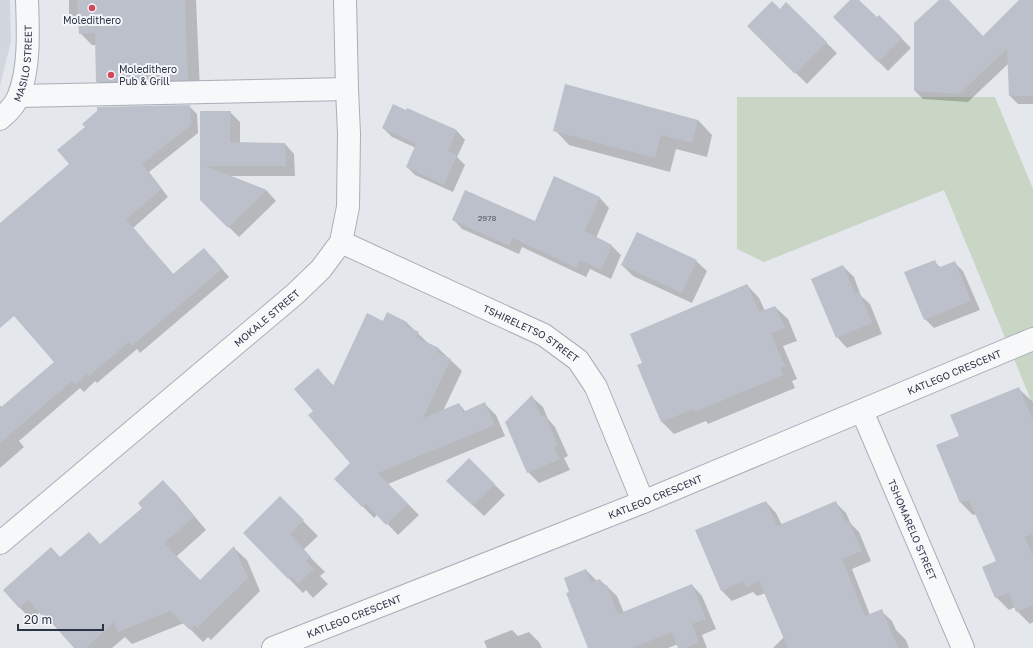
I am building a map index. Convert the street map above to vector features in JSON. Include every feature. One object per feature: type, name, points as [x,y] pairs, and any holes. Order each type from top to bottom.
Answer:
[{"type":"street","name":"MASILO STREET","points":[[0,119],[19,96],[24,74],[28,39],[28,0]]},
{"type":"street","name":"MOKALE STREET","points":[[0,543],[295,294],[321,269],[341,242],[348,207],[349,134],[346,89],[345,0]]},
{"type":"street","points":[[19,96],[346,89]]},
{"type":"street","name":"TSHIRELETSO STREET","points":[[341,242],[544,335],[578,360],[596,387],[643,502]]},
{"type":"street","name":"KATLEGO CRESCENT","points":[[274,648],[643,502],[1033,338]]},
{"type":"street","name":"TSHOMARELO STREET","points":[[862,410],[963,648]]},
{"type":"shaded area","points":[[0,0],[10,0],[11,41],[0,86]]},
{"type":"green space","points":[[737,97],[995,97],[1033,189],[1033,405],[944,190],[764,262],[737,249]]},
{"type":"building","points":[[77,0],[185,0],[188,80],[96,82],[95,33],[79,34]]},
{"type":"building","points":[[850,0],[859,0],[877,17],[879,15],[902,38],[878,62],[833,17]]},
{"type":"building","points":[[939,0],[949,0],[983,36],[1019,0],[1033,0],[1033,96],[1009,96],[1007,49],[959,94],[914,91],[914,23]]},
{"type":"building","points":[[772,1],[780,9],[786,2],[827,42],[795,74],[747,26]]},
{"type":"building","points":[[565,84],[698,120],[692,143],[661,135],[655,158],[553,131]]},
{"type":"building","points":[[393,104],[406,110],[407,108],[457,130],[448,151],[457,155],[444,185],[406,167],[416,144],[382,128]]},
{"type":"building","points":[[190,105],[191,125],[142,164],[162,189],[126,219],[173,274],[204,248],[222,269],[132,346],[129,342],[89,376],[87,374],[75,385],[72,381],[0,443],[0,408],[54,362],[14,316],[0,328],[0,223],[69,164],[57,150],[85,127],[82,124],[97,111],[97,107]]},
{"type":"building","points":[[200,111],[231,111],[230,142],[285,143],[286,166],[206,166],[267,190],[228,228],[200,200]]},
{"type":"building","points":[[554,176],[600,197],[585,231],[612,245],[601,270],[580,260],[576,268],[513,238],[509,246],[452,220],[465,190],[535,221]]},
{"type":"building","points":[[637,232],[697,260],[682,293],[621,265]]},
{"type":"building","points":[[935,260],[938,268],[955,261],[971,301],[924,320],[904,272]]},
{"type":"building","points":[[843,265],[855,294],[859,292],[872,323],[836,338],[811,279]]},
{"type":"building","points":[[747,284],[759,312],[775,306],[785,328],[771,333],[785,366],[780,368],[783,375],[695,412],[694,409],[661,422],[637,365],[642,363],[630,334]]},
{"type":"building","points":[[387,312],[407,322],[406,326],[419,332],[416,337],[439,348],[437,352],[451,359],[423,418],[459,403],[463,412],[485,402],[495,425],[378,473],[408,504],[386,525],[366,504],[362,507],[334,479],[350,463],[308,415],[313,411],[294,389],[318,368],[333,386],[367,313],[383,321]]},
{"type":"building","points":[[1019,387],[1033,420],[1033,534],[1025,537],[1033,556],[1033,605],[1016,612],[1009,593],[995,598],[982,567],[996,561],[969,500],[960,503],[936,445],[959,436],[950,415]]},
{"type":"building","points":[[532,395],[541,416],[545,415],[558,445],[554,447],[560,459],[527,473],[505,422]]},
{"type":"building","points":[[469,458],[495,484],[473,506],[446,481]]},
{"type":"building","points":[[163,480],[194,517],[164,543],[200,580],[234,546],[248,578],[197,628],[195,625],[190,630],[170,611],[118,632],[114,622],[86,648],[74,648],[44,614],[42,616],[28,600],[19,608],[3,590],[51,547],[60,557],[89,532],[100,544],[142,508],[138,503]]},
{"type":"building","points":[[280,496],[304,520],[290,534],[311,557],[306,561],[314,569],[298,584],[290,576],[288,579],[243,533]]},
{"type":"building","points":[[766,501],[777,526],[836,501],[845,522],[848,520],[862,551],[842,559],[865,616],[882,609],[898,648],[788,648],[759,581],[746,587],[744,581],[721,591],[695,530]]},
{"type":"building","points":[[586,569],[591,582],[600,579],[603,586],[607,585],[618,614],[692,584],[706,619],[692,624],[699,642],[685,648],[678,648],[672,632],[632,648],[588,648],[566,593],[569,592],[564,578]]},
{"type":"place","name":"Moledithero","points":[[92,8]]},
{"type":"place","name":"Moledithero Pub & Grill","points":[[111,75]]}]
